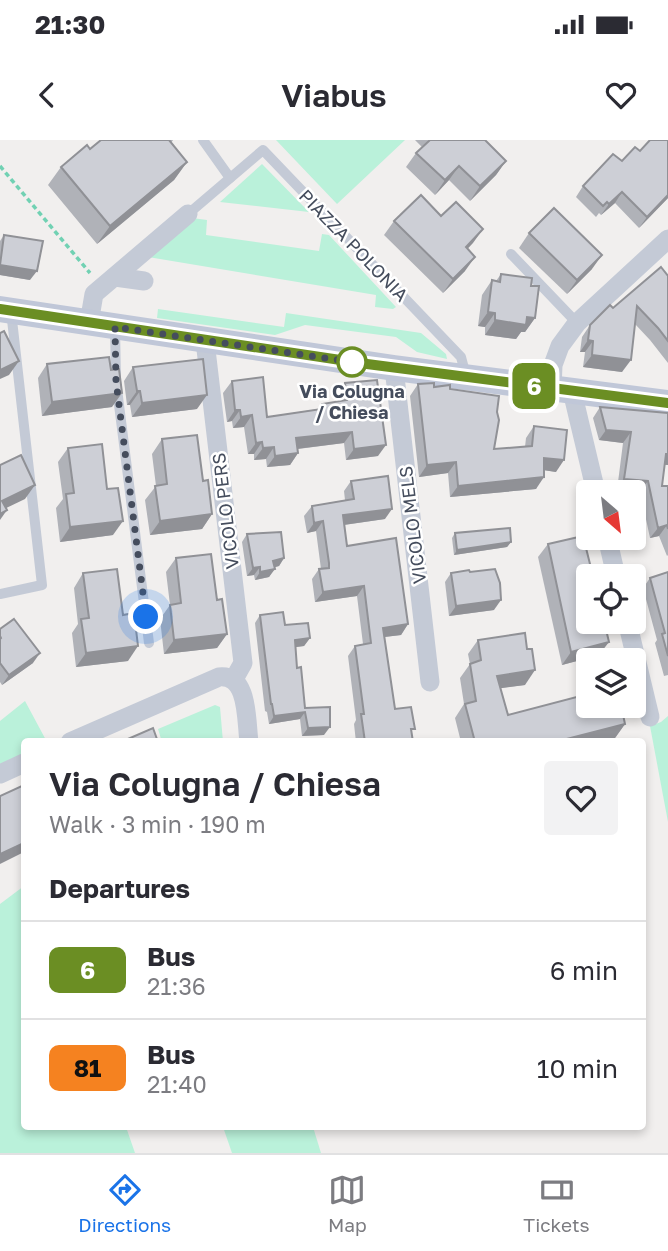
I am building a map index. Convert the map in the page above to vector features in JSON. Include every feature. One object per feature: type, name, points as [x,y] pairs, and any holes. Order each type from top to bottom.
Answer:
[{"type":"street","name":"PIAZZA POLONIA","points":[[102,325],[94,294],[193,210]]},
{"type":"street","points":[[592,480],[553,365],[560,346],[578,323],[668,239]]},
{"type":"street","points":[[108,282],[144,281]]},
{"type":"street","points":[[6,309],[394,368],[668,403]]},
{"type":"street","name":"VICOLO PERS","points":[[205,341],[243,663],[234,679]]},
{"type":"street","name":"VICOLO MELS","points":[[394,368],[430,682]]},
{"type":"street","points":[[630,634],[650,717]]},
{"type":"street","points":[[79,738],[219,677],[234,679],[241,690],[248,738]]},
{"type":"street","points":[[0,774],[21,764]]},
{"type":"lane","points":[[203,140],[230,178]]},
{"type":"lane","name":"PIAZZA POLONIA","points":[[193,210],[263,150],[461,357],[466,377]]},
{"type":"lane","points":[[512,254],[578,323]]},
{"type":"lane","points":[[0,594],[42,585],[6,309]]},
{"type":"lane","points":[[102,325],[116,381],[149,643]]},
{"type":"path","points":[[0,166],[108,282]]},
{"type":"green space","points":[[276,140],[405,140],[337,204]]},
{"type":"green space","points":[[262,164],[309,212],[220,202]]},
{"type":"green space","points":[[192,218],[207,220],[206,235],[319,251],[322,234],[329,235],[396,307],[375,307],[376,295],[148,257]]},
{"type":"green space","points":[[158,309],[284,327],[286,313],[421,333],[446,354],[447,359],[417,352],[396,337],[305,325],[275,335],[157,318]]},
{"type":"green space","points":[[25,701],[45,738],[21,738],[21,755],[0,764],[0,721]]},
{"type":"green space","points":[[215,705],[220,707],[223,738],[161,738],[158,729]]},
{"type":"green space","points":[[668,716],[668,822],[650,726]]},
{"type":"green space","points":[[21,888],[21,1130],[127,1130],[135,1153],[0,1153],[0,904]]},
{"type":"green space","points":[[224,1130],[314,1130],[321,1153],[232,1153]]},
{"type":"building","points":[[101,140],[169,140],[187,162],[110,226],[61,167],[87,145],[90,149]]},
{"type":"building","points":[[430,140],[485,140],[506,161],[480,186],[459,166],[445,180],[416,153]]},
{"type":"building","points":[[650,140],[668,140],[668,195],[647,217],[622,192],[603,206],[583,186],[613,154],[622,161],[635,147],[640,151]]},
{"type":"building","points":[[421,195],[441,216],[456,202],[483,229],[466,247],[475,257],[453,279],[394,221]]},
{"type":"building","points":[[554,208],[602,255],[577,280],[529,233]]},
{"type":"building","points":[[4,235],[43,241],[37,271],[0,265]]},
{"type":"building","points":[[661,267],[668,276],[668,341],[637,306],[631,360],[592,355],[593,341],[588,340],[590,325],[610,305],[613,308]]},
{"type":"building","points":[[501,274],[532,278],[531,286],[539,286],[535,318],[527,317],[526,325],[495,320],[495,313],[488,312],[492,280],[500,282]]},
{"type":"building","points":[[4,331],[19,361],[0,370],[0,333]]},
{"type":"building","points":[[109,357],[111,370],[119,369],[122,393],[52,402],[47,364]]},
{"type":"building","points":[[203,359],[207,395],[142,403],[133,367]]},
{"type":"building","points":[[263,377],[267,417],[322,409],[322,404],[347,400],[345,383],[377,380],[386,445],[354,449],[352,432],[296,438],[298,453],[275,456],[274,447],[263,448],[262,442],[256,443],[252,415],[241,417],[240,410],[235,410],[232,381]]},
{"type":"building","points":[[434,383],[434,387],[450,385],[450,389],[499,396],[499,420],[494,449],[532,446],[534,426],[567,430],[564,460],[544,458],[544,477],[458,486],[456,462],[427,465],[418,384]]},
{"type":"building","points":[[600,407],[668,413],[668,454],[662,486],[668,486],[668,529],[667,525],[658,528],[648,481],[624,479],[631,432],[606,430]]},
{"type":"building","points":[[197,435],[203,481],[208,480],[212,514],[160,521],[155,486],[167,484],[162,439]]},
{"type":"building","points":[[102,444],[107,489],[118,488],[123,521],[70,527],[66,494],[74,493],[68,448]]},
{"type":"building","points":[[21,455],[35,485],[2,501],[7,510],[0,514],[0,465]]},
{"type":"building","points":[[388,476],[392,509],[343,515],[347,546],[396,538],[408,624],[383,628],[395,709],[411,707],[415,729],[411,729],[412,738],[364,738],[355,646],[371,643],[364,586],[323,592],[319,569],[329,568],[329,563],[323,521],[314,523],[312,506],[354,499],[351,481]]},
{"type":"building","points":[[510,528],[511,542],[457,550],[455,533]]},
{"type":"building","points":[[281,532],[284,558],[273,561],[275,569],[260,572],[260,567],[253,568],[247,534]]},
{"type":"building","points":[[576,538],[576,550],[586,550],[590,564],[576,564],[576,634],[607,634],[609,642],[576,648],[571,652],[548,544]]},
{"type":"building","points":[[211,554],[217,600],[222,599],[227,634],[174,640],[170,605],[181,603],[176,558]]},
{"type":"building","points":[[117,569],[123,615],[134,613],[138,646],[86,653],[81,619],[89,618],[83,573]]},
{"type":"building","points":[[495,569],[500,583],[501,600],[456,606],[451,573]]},
{"type":"building","points":[[668,572],[668,656],[662,634],[665,633],[650,578]]},
{"type":"building","points":[[283,612],[285,625],[308,623],[310,638],[295,640],[305,708],[330,707],[330,727],[308,728],[305,712],[274,716],[260,615]]},
{"type":"building","points":[[14,619],[40,653],[9,675],[0,663],[0,629]]},
{"type":"building","points":[[525,633],[527,649],[532,649],[535,670],[497,676],[508,715],[576,697],[576,718],[624,718],[625,724],[571,738],[474,738],[465,704],[476,701],[470,664],[481,660],[478,640]]},
{"type":"building","points":[[153,728],[157,738],[130,738]]},
{"type":"building","points":[[21,786],[21,844],[0,854],[0,796]]},
{"type":"bus line","name":"6","points":[[0,309],[367,364],[668,403]]},
{"type":"place","name":"Via Colugna / Chiesa","points":[[352,362]]},
{"type":"route","points":[[146,617],[116,381],[115,327],[352,362]]}]
